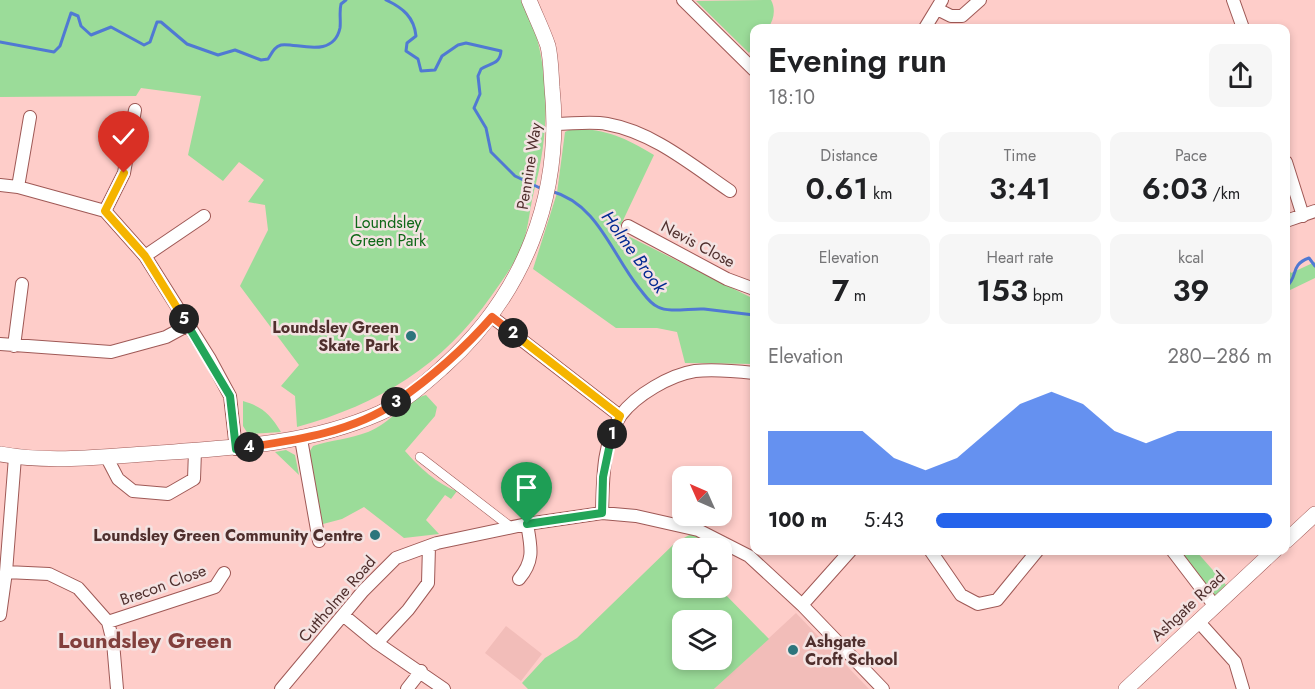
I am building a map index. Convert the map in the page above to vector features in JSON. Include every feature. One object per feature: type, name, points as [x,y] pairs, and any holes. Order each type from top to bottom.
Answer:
[{"type":"street","name":"Pennine Way","points":[[7,456],[79,460],[106,456],[236,449],[301,439],[383,412],[427,381],[465,347],[492,317],[518,272],[547,190],[556,124],[548,47],[529,0]]},
{"type":"street","points":[[683,0],[750,66]]},
{"type":"street","points":[[928,24],[940,4],[951,16],[962,16],[980,0]]},
{"type":"street","points":[[1233,0],[1242,24]]},
{"type":"street","points":[[105,211],[124,173],[135,110]]},
{"type":"street","points":[[18,187],[30,117]]},
{"type":"street","points":[[556,124],[607,124],[645,137],[680,156],[730,191]]},
{"type":"street","points":[[1290,171],[1309,213],[1290,220]]},
{"type":"street","points":[[0,185],[18,187],[105,211],[145,256],[230,396],[236,449]]},
{"type":"street","points":[[145,256],[204,216]]},
{"type":"street","name":"Nevis Close","points":[[628,226],[727,279],[750,288]]},
{"type":"street","points":[[14,346],[22,284]]},
{"type":"street","points":[[492,317],[620,416]]},
{"type":"street","points":[[0,344],[111,352],[166,337],[188,325]]},
{"type":"street","points":[[602,513],[603,477],[611,438],[620,416],[630,406],[661,384],[694,371],[750,373]]},
{"type":"street","points":[[301,439],[319,542]]},
{"type":"street","points":[[106,456],[118,479],[133,491],[168,494],[194,479],[195,450]]},
{"type":"street","points":[[0,615],[6,572],[7,456]]},
{"type":"street","points":[[420,457],[512,528]]},
{"type":"street","name":"Cuttholme Road","points":[[280,689],[343,615],[396,558],[429,546],[527,524],[602,513],[636,516],[698,530],[749,556],[802,605],[883,689]]},
{"type":"street","points":[[1290,536],[1315,514]]},
{"type":"street","points":[[519,579],[529,568],[531,549],[527,524]]},
{"type":"street","points":[[377,644],[408,610],[428,583],[429,546]]},
{"type":"street","points":[[802,605],[847,555]]},
{"type":"street","points":[[933,555],[961,595],[978,604],[997,600],[1034,555]]},
{"type":"street","points":[[1176,555],[1214,605]]},
{"type":"street","name":"Ashgate Road","points":[[1126,689],[1269,555]]},
{"type":"street","points":[[6,572],[49,574],[78,588],[108,622],[113,642],[117,689]]},
{"type":"street","name":"Brecon Close","points":[[108,622],[215,587],[224,573]]},
{"type":"street","points":[[343,615],[377,644],[421,671],[444,689]]},
{"type":"street","points":[[1198,621],[1234,662],[1243,689]]},
{"type":"street","points":[[407,689],[421,671]]},
{"type":"shaded area","name":"Ashgate Croft School","points":[[796,613],[869,689],[714,689]]},
{"type":"shaded area","points":[[506,626],[542,654],[521,681],[485,653]]},
{"type":"green space","name":"Loundsley Green Park","points":[[0,0],[523,0],[539,46],[545,94],[545,119],[540,167],[526,234],[518,255],[473,320],[430,362],[382,394],[327,418],[297,427],[295,396],[281,386],[299,365],[240,286],[268,230],[265,205],[248,202],[264,180],[239,162],[223,181],[188,155],[201,96],[141,88],[136,96],[0,97]]},
{"type":"green space","points":[[771,0],[774,14],[771,24],[750,24],[749,53],[696,1]]},
{"type":"green space","points":[[573,128],[596,131],[634,143],[654,155],[618,231],[750,297],[750,364],[685,363],[677,332],[657,328],[616,328],[533,269],[557,193],[565,132]]},
{"type":"green space","points":[[1315,262],[1315,278],[1290,290],[1290,271],[1291,273]]},
{"type":"green space","points":[[426,395],[437,407],[435,416],[405,451],[429,474],[457,491],[451,499],[445,495],[426,520],[439,534],[404,538],[364,507],[342,519],[323,524],[308,454],[313,446],[368,432],[412,401]]},
{"type":"green space","points":[[243,401],[265,412],[281,432],[248,434],[243,426]]},
{"type":"green space","points":[[286,450],[295,455],[299,475],[275,452]]},
{"type":"green space","points":[[691,534],[700,538],[684,538]]},
{"type":"green space","points":[[672,546],[672,598],[729,598],[769,639],[714,689],[528,689],[522,683],[545,658],[577,638]]},
{"type":"green space","points":[[1183,555],[1200,555],[1226,585],[1215,596]]},
{"type":"waterway","name":"Holme Brook","points":[[0,42],[54,52],[60,46],[71,13],[78,16],[81,26],[91,35],[111,27],[144,45],[150,42],[157,22],[161,22],[187,44],[218,55],[235,50],[261,60],[268,59],[281,45],[322,47],[330,44],[336,38],[340,28],[341,4],[346,0]]},
{"type":"waterway","name":"Holme Brook","points":[[386,0],[398,6],[413,23],[416,36],[407,43],[406,51],[418,59],[421,71],[435,70],[442,56],[458,45],[466,43],[501,51],[497,61],[481,69],[478,76],[480,94],[474,108],[486,128],[491,152],[515,176],[542,189]]},
{"type":"waterway","name":"Holme Brook","points":[[551,191],[567,197],[592,218],[647,299],[655,305],[668,310],[704,309],[750,315]]},
{"type":"waterway","name":"Holme Brook","points":[[1290,283],[1296,268],[1303,261],[1309,258],[1315,266]]},
{"type":"place","name":"Loundsley Green Skate Park","points":[[411,336]]},
{"type":"place","name":"Loundsley Green Community Centre","points":[[375,535]]},
{"type":"place","name":"Ashgate Croft School","points":[[793,650]]},
{"type":"district","name":"Loundsley Green","points":[[145,640]]},
{"type":"route","points":[[124,173],[105,211],[145,256],[210,359],[230,396],[236,449],[301,439],[383,412],[427,381],[465,347],[492,317],[620,416],[611,438],[603,477],[602,513],[527,524]]}]
